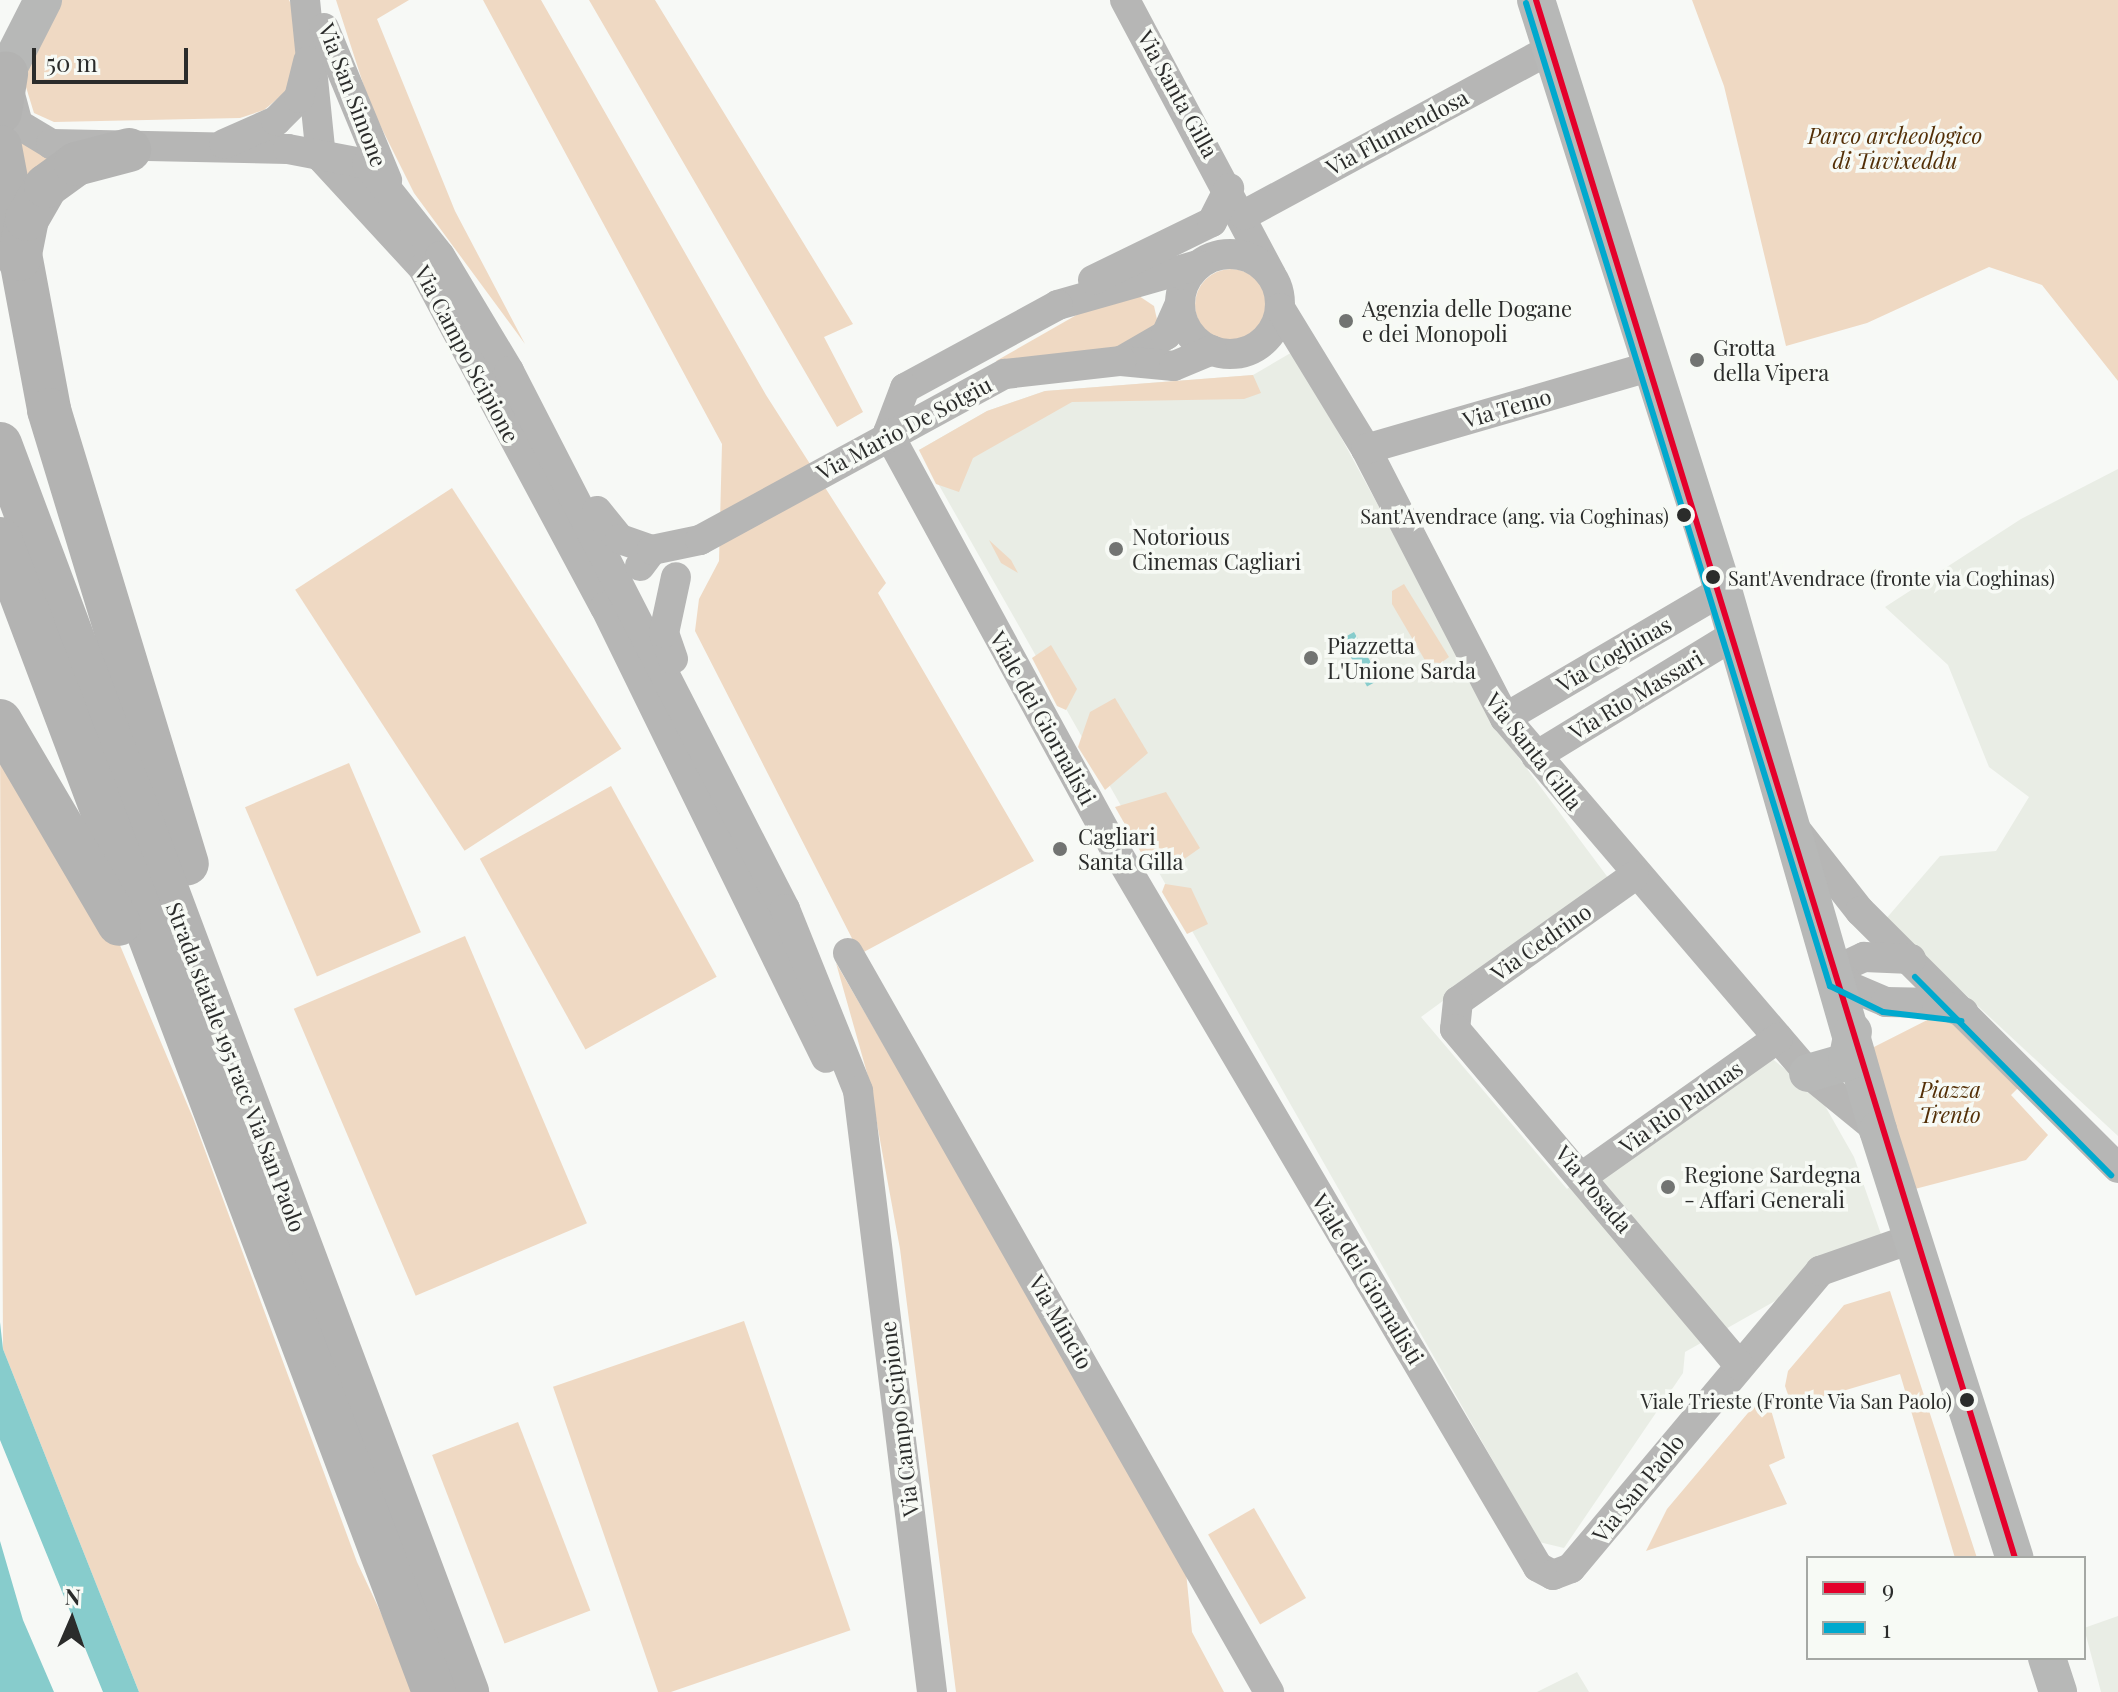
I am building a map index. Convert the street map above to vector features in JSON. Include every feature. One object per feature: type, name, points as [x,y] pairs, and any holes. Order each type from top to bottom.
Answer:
[{"type":"highway","points":[[0,147],[18,265],[49,410],[287,1202]]},
{"type":"highway","points":[[18,265],[27,219],[46,186],[76,164],[129,150]]},
{"type":"highway","name":"Strada statale 195 racc Via San Paolo","points":[[5,459],[287,1202],[467,1692]]},
{"type":"highway","name":"Strada statale 195 racc Via San Paolo","points":[[0,539],[434,1692]]},
{"type":"highway","points":[[0,721],[143,970],[349,1509],[393,1614],[413,1638]]},
{"type":"main road","points":[[3,92],[43,0]]},
{"type":"main road","points":[[1536,0],[1648,367],[1723,590],[1844,982],[1853,1032],[1878,1130],[2014,1556]]},
{"type":"main road","points":[[1808,1073],[1847,1062],[1853,1032]]},
{"type":"main road","points":[[2048,1660],[2058,1692]]},
{"type":"street","name":"Via San Simone","points":[[305,0],[311,32],[321,157]]},
{"type":"street","name":"Via San Simone","points":[[319,0],[340,75],[390,189]]},
{"type":"street","name":"Via Santa Gilla","points":[[1135,3],[1244,215],[1272,277],[1280,308],[1366,449],[1505,718],[1634,876],[1808,1073],[1878,1130]]},
{"type":"street","points":[[222,145],[276,121],[299,98],[311,32]]},
{"type":"street","name":"Via Flumendosa","points":[[1244,215],[1551,49]]},
{"type":"street","points":[[3,92],[29,134],[51,144],[129,150],[222,145],[321,157],[337,141],[344,115],[340,75]]},
{"type":"street","name":"Via Campo Scipione","points":[[321,157],[346,155],[367,164],[390,189],[509,371],[679,695],[832,1017],[858,1091],[932,1692]]},
{"type":"street","name":"Via Campo Scipione","points":[[321,157],[423,268],[661,721],[798,995],[864,1147]]},
{"type":"street","points":[[1229,188],[1210,260],[1180,304],[1189,332],[1212,350],[1257,346],[1280,308]]},
{"type":"street","points":[[1058,305],[1074,289],[1212,222],[1229,188]]},
{"type":"street","points":[[1210,260],[1256,260],[1272,277]]},
{"type":"street","name":"Viale dei Giornalisti","points":[[1210,260],[1058,305],[905,388],[888,433],[1122,861],[1538,1567]]},
{"type":"street","name":"Via Mario De Sotgiu","points":[[1121,361],[1166,335],[1180,304]]},
{"type":"street","name":"Via Mario De Sotgiu","points":[[652,550],[700,540],[1005,374],[1121,361],[1174,366],[1212,350]]},
{"type":"street","name":"Via Temo","points":[[1366,449],[1648,367]]},
{"type":"street","name":"Via Campo Scipione","points":[[509,371],[521,372],[601,517],[620,539],[652,550]]},
{"type":"street","name":"Via Campo Scipione","points":[[544,498],[561,505],[599,576],[624,589]]},
{"type":"street","name":"Via Mario De Sotgiu","points":[[676,577],[700,540]]},
{"type":"street","points":[[624,589],[652,550]]},
{"type":"street","points":[[624,589],[676,577]]},
{"type":"street","name":"Via Campo Scipione","points":[[676,577],[664,633],[680,677],[679,695]]},
{"type":"street","name":"Via Campo Scipione","points":[[624,589],[625,624],[662,700],[661,721]]},
{"type":"street","name":"Via Coghinas","points":[[1505,718],[1723,590]]},
{"type":"street","name":"Via Rio Massari","points":[[1536,756],[1736,634]]},
{"type":"street","points":[[1797,831],[1860,911],[2118,1168]]},
{"type":"street","name":"Via Cedrino","points":[[1453,1013],[1458,1001],[1634,876]]},
{"type":"street","name":"Via Mincio","points":[[848,953],[1269,1692]]},
{"type":"street","points":[[1911,959],[1864,957],[1844,982],[1964,1012]]},
{"type":"street","name":"Via Posada","points":[[1453,1013],[1455,1029],[1583,1176],[1739,1365]]},
{"type":"street","name":"Via Rio Palmas","points":[[1583,1176],[1778,1038]]},
{"type":"street","name":"Via San Paolo","points":[[1538,1567],[1553,1575],[1571,1568],[1820,1271],[1911,1239]]},
{"type":"shaded area","points":[[1294,351],[1507,742],[1609,879],[1421,1017],[1567,1189],[1755,1045],[1820,1097],[1854,1157],[1883,1240],[1685,1352],[1683,1373],[1564,1548],[1539,1542],[919,450],[987,411],[1045,391],[1253,375]]},
{"type":"shaded area","points":[[2118,469],[2118,1136],[1885,920],[1940,856],[1996,851],[2029,797],[1989,767],[1948,665],[1885,607],[2021,519]]},
{"type":"shaded area","points":[[2118,1616],[2118,1692],[2101,1692],[2086,1627]]},
{"type":"shaded area","points":[[1577,1672],[1589,1692],[1537,1692]]},
{"type":"green space","points":[[58,0],[289,0],[302,25],[288,90],[264,110],[240,118],[54,122],[34,113],[22,74]]},
{"type":"green space","points":[[336,0],[409,0],[377,19],[455,211],[525,344],[414,193],[370,105]]},
{"type":"green space","points":[[483,0],[541,0],[766,395],[886,583],[878,593],[1034,861],[860,954],[695,631],[699,599],[719,561],[722,444]]},
{"type":"green space","points":[[589,0],[655,0],[853,324],[824,337],[863,412],[837,427]]},
{"type":"green space","name":"Parco archeologico di Tuvixeddu","points":[[1692,0],[2118,0],[2118,381],[2042,285],[1989,267],[1867,323],[1786,346],[1724,86]]},
{"type":"green space","points":[[21,138],[74,158],[19,207]]},
{"type":"green space","points":[[1231,269],[1257,279],[1267,305],[1257,331],[1231,341],[1205,331],[1195,305],[1205,279]]},
{"type":"green space","points":[[1139,296],[1154,306],[1158,324],[1116,349],[996,361],[1087,309]]},
{"type":"green space","points":[[1253,375],[1261,393],[1244,399],[1072,402],[973,458],[959,492],[936,484],[919,450],[987,411],[1045,391]]},
{"type":"green space","points":[[452,488],[621,749],[465,851],[295,590]]},
{"type":"green space","points":[[989,540],[1011,560],[1018,573],[1001,563]]},
{"type":"green space","points":[[1404,584],[1449,657],[1441,663],[1426,662],[1392,604],[1392,591]]},
{"type":"green space","points":[[1051,645],[1077,689],[1066,710],[1057,706],[1032,658]]},
{"type":"green space","points":[[1115,698],[1148,753],[1105,790],[1078,747],[1090,712]]},
{"type":"green space","points":[[0,738],[119,943],[193,1118],[357,1562],[418,1692],[139,1692],[3,1349]]},
{"type":"green space","points":[[349,763],[421,932],[317,977],[245,807]]},
{"type":"green space","points":[[611,786],[717,977],[585,1049],[480,859]]},
{"type":"green space","points":[[1166,792],[1200,848],[1180,862],[1143,856],[1115,807]]},
{"type":"green space","points":[[1165,884],[1191,888],[1208,924],[1187,934],[1162,892]]},
{"type":"green space","points":[[465,936],[587,1223],[416,1296],[294,1009]]},
{"type":"green space","points":[[836,963],[1185,1562],[1192,1632],[1224,1692],[956,1692],[900,1249],[869,1080]]},
{"type":"green space","name":"Piazza Trento","points":[[1945,1011],[2020,1086],[2011,1095],[2048,1135],[2026,1160],[1911,1190],[1872,1048]]},
{"type":"green space","points":[[1890,1291],[1976,1556],[1954,1556],[1900,1374],[1792,1406],[1785,1386],[1788,1371],[1844,1305]]},
{"type":"green space","points":[[744,1321],[850,1630],[671,1692],[658,1692],[553,1387]]},
{"type":"green space","points":[[1758,1401],[1771,1410],[1785,1458],[1769,1465],[1787,1504],[1646,1551],[1667,1509]]},
{"type":"green space","points":[[518,1422],[590,1611],[505,1644],[432,1455]]},
{"type":"green space","points":[[1254,1508],[1306,1598],[1260,1625],[1208,1534]]},
{"type":"water","points":[[1354,632],[1380,679],[1367,687],[1341,639]]},
{"type":"water","points":[[0,1322],[3,1349],[139,1692],[103,1692],[0,1440]]},
{"type":"water","points":[[0,1541],[23,1620],[54,1692],[0,1692]]},
{"type":"transit line","name":"9","points":[[1536,0],[2014,1556]]},
{"type":"transit line","name":"1","points":[[1526,3],[1830,986],[1883,1012],[1961,1021]]},
{"type":"transit line","name":"1","points":[[1915,977],[2111,1175]]},
{"type":"place","name":"Agenzia delle Dogane e dei Monopoli","points":[[1346,321]]},
{"type":"place","name":"Grotta della Vipera","points":[[1697,360]]},
{"type":"place","name":"Sant'Avendrace (ang. via Coghinas)","points":[[1684,515]]},
{"type":"place","name":"Notorious Cinemas Cagliari","points":[[1116,549]]},
{"type":"place","name":"Sant'Avendrace (fronte via Coghinas)","points":[[1713,577]]},
{"type":"place","name":"Piazzetta L'Unione Sarda","points":[[1311,658]]},
{"type":"place","name":"Cagliari Santa Gilla","points":[[1060,849]]},
{"type":"place","name":"Regione Sardegna - Affari Generali","points":[[1668,1187]]},
{"type":"place","name":"Viale Trieste (Fronte Via San Paolo)","points":[[1967,1400]]}]
